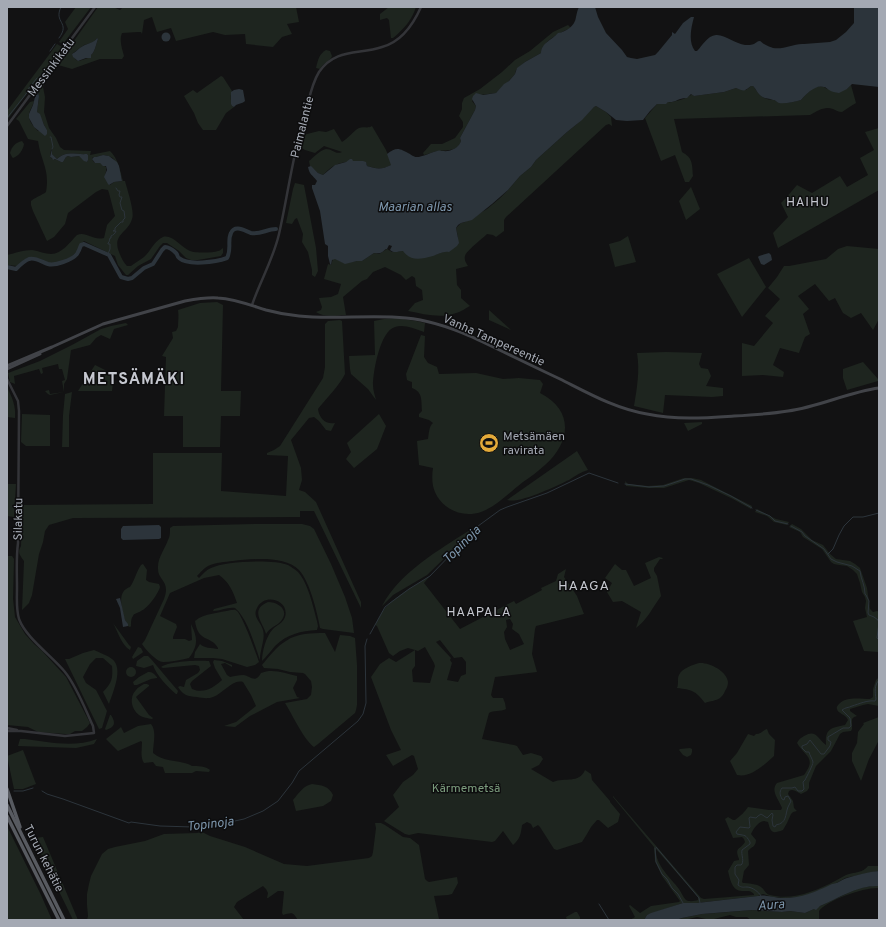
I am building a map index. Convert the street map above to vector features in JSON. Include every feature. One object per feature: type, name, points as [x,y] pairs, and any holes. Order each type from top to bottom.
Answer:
[{"type":"highway","points":[[7,789],[25,841]]},
{"type":"highway","name":"Turun kehätie","points":[[7,805],[64,920]]},
{"type":"highway","name":"Turun kehätie","points":[[7,817],[59,920]]},
{"type":"main road","name":"Vanha Tampereentie","points":[[7,366],[103,324],[185,301],[218,298],[229,299],[280,313],[300,316],[400,317],[432,322],[470,336],[605,401],[645,414],[666,418],[698,418],[767,414],[820,404],[848,395],[879,388]]},
{"type":"main road","name":"Vanha Tampereentie","points":[[7,370],[52,347]]},
{"type":"street","name":"Messinkikatu","points":[[7,126],[95,7]]},
{"type":"street","name":"Paimalantie","points":[[252,305],[276,247],[295,152],[311,90],[316,78],[326,64],[341,55],[382,48],[396,41],[406,32],[421,7]]},
{"type":"street","name":"Silakatu","points":[[7,379],[18,401],[19,411],[18,543],[16,558],[18,614],[26,631],[69,677],[93,726],[94,733],[64,736],[7,729]]},
{"type":"green space","points":[[76,7],[91,7],[63,44],[59,42],[68,29],[65,22]]},
{"type":"green space","points":[[98,7],[113,7],[120,10],[123,7],[296,7],[299,22],[287,24],[292,34],[282,37],[273,47],[246,44],[245,34],[225,35],[213,32],[176,41],[171,28],[157,32],[152,17],[144,20],[142,34],[141,32],[122,33],[121,42],[124,56],[122,59],[100,59],[72,69],[58,65]],"holes":[[[97,38],[98,39],[91,57],[79,61],[76,60],[72,54],[84,45],[94,42]]]},
{"type":"green space","points":[[389,7],[416,7],[407,24],[393,38],[391,38],[389,20],[387,18],[380,20],[380,14]]},
{"type":"green space","points":[[568,25],[571,28],[548,41],[544,45],[541,53],[525,62],[516,70],[515,74],[509,81],[496,93],[480,95],[472,101],[476,106],[475,110],[460,138],[461,141],[458,147],[435,151],[424,155],[423,153],[431,144],[442,144],[455,138],[463,127],[463,122],[459,116],[464,98],[480,89],[515,60],[530,51],[553,32]]},
{"type":"green space","points":[[57,44],[62,47],[7,120],[7,111]]},
{"type":"green space","points":[[326,50],[330,51],[332,56],[331,58],[320,69],[316,68],[320,55]]},
{"type":"green space","points":[[221,76],[232,91],[231,101],[232,106],[234,107],[226,113],[216,130],[203,130],[184,96],[193,90],[197,93]]},
{"type":"green space","points":[[45,82],[43,87],[45,97],[44,112],[49,128],[60,147],[64,150],[91,151],[90,155],[110,151],[117,161],[123,181],[125,181],[133,216],[130,224],[119,237],[117,246],[123,261],[127,266],[131,266],[144,257],[163,237],[173,239],[192,252],[212,252],[219,251],[223,248],[223,253],[221,256],[191,260],[186,258],[167,243],[163,243],[151,259],[126,275],[118,265],[115,256],[84,241],[78,251],[71,257],[60,262],[49,264],[30,258],[26,259],[17,266],[7,265],[7,255],[32,250],[49,254],[59,252],[80,234],[100,239],[104,238],[107,225],[115,216],[108,190],[102,189],[68,213],[65,224],[54,237],[47,241],[31,205],[31,201],[46,192],[47,177],[45,166],[38,141],[28,139],[19,121],[16,119],[30,102],[34,101],[29,114],[30,121],[38,131],[47,130],[37,112],[39,89]],"holes":[[[52,149],[52,154],[57,159],[68,154],[87,154],[88,160],[87,162],[79,156],[68,156],[63,162],[54,160],[50,157]],[[103,155],[112,158],[117,164],[122,181],[114,182],[110,185],[107,181],[105,177],[106,167],[100,163],[95,163],[92,158]]]},
{"type":"green space","points":[[851,85],[856,103],[842,112],[827,108],[821,109],[810,115],[674,119],[682,152],[690,159],[692,165],[693,176],[689,182],[685,182],[675,155],[661,161],[645,118],[657,104],[677,101],[692,94],[694,96],[724,92],[736,88],[746,90],[753,86],[762,97],[781,103],[787,103],[801,100],[813,88],[820,86],[827,89],[847,89]]},
{"type":"green space","points":[[596,106],[611,117],[612,126],[609,124],[606,125],[506,217],[504,220],[504,231],[496,237],[487,234],[471,248],[465,256],[468,266],[456,269],[457,285],[461,290],[461,298],[470,306],[462,311],[444,316],[408,311],[415,303],[423,300],[422,290],[416,286],[415,278],[412,276],[406,280],[401,275],[385,267],[373,272],[367,279],[362,281],[343,297],[346,315],[327,316],[316,312],[321,310],[322,307],[319,298],[331,297],[338,294],[341,284],[324,279],[328,264],[331,265],[333,259],[344,263],[362,261],[374,253],[379,254],[387,249],[392,252],[403,251],[434,255],[446,251],[458,237],[456,228],[461,223],[487,209],[499,199],[536,160]]},
{"type":"green space","points":[[372,126],[386,150],[391,163],[391,165],[385,168],[374,168],[360,162],[347,162],[334,166],[323,175],[318,173],[310,166],[309,161],[319,152],[326,149],[338,153],[342,152],[324,146],[315,153],[300,147],[303,135],[319,131],[326,132],[334,129],[342,142],[359,128]]},
{"type":"green space","points":[[879,128],[879,190],[778,248],[773,233],[788,217],[781,203],[797,185],[812,193],[840,176],[847,187],[868,175],[860,158],[874,150],[865,132]]},
{"type":"green space","points":[[22,141],[24,144],[22,151],[13,158],[10,153],[12,148],[14,145]]},
{"type":"green space","points":[[295,183],[304,185],[316,248],[318,271],[315,277],[312,275],[308,252],[302,242],[303,234],[297,218],[292,224],[286,223]]},
{"type":"green space","points":[[691,187],[700,209],[686,220],[679,201]]},
{"type":"green space","points":[[628,236],[636,262],[615,267],[609,244],[620,241]]},
{"type":"green space","points":[[847,246],[879,249],[879,319],[873,330],[861,313],[851,318],[843,313],[835,298],[829,301],[815,284],[798,296],[809,309],[803,314],[810,334],[805,337],[799,353],[780,348],[773,365],[784,372],[783,377],[763,375],[742,376],[742,343],[754,346],[773,323],[765,316],[780,299],[768,288],[784,266],[826,259],[838,249]]},
{"type":"green space","points":[[749,258],[766,287],[742,317],[717,274]]},
{"type":"green space","points":[[217,302],[223,305],[221,391],[241,391],[240,416],[221,416],[220,447],[183,447],[183,416],[164,416],[166,357],[162,356],[173,338],[172,332],[176,331],[178,327],[178,310],[200,303]]},
{"type":"green space","points":[[489,310],[511,330],[489,320]]},
{"type":"green space","points":[[396,318],[425,323],[424,332],[410,327],[398,326],[390,330],[385,336],[378,353],[374,371],[373,387],[376,400],[368,389],[351,374],[349,356],[375,355],[374,321]]},
{"type":"green space","points":[[328,321],[342,321],[345,374],[336,388],[318,409],[320,415],[326,422],[335,423],[331,431],[326,430],[314,417],[309,418],[291,440],[301,468],[302,480],[299,490],[305,492],[316,502],[361,602],[361,608],[314,511],[300,511],[300,517],[73,518],[49,525],[45,531],[39,554],[32,595],[29,603],[22,610],[24,561],[19,552],[21,546],[21,505],[153,504],[153,453],[222,453],[221,491],[286,496],[288,456],[267,455],[267,453],[280,446],[323,378],[325,367],[325,324]]},
{"type":"green space","points":[[126,323],[128,325],[114,329],[110,339],[101,335],[90,345],[71,350],[67,379],[64,384],[64,392],[62,381],[65,380],[62,369],[59,369],[58,364],[42,368],[43,373],[41,374],[39,369],[14,376],[15,384],[10,382],[8,373],[40,361],[101,329]]},
{"type":"green space","name":"Metsämäen ravirata","points":[[421,335],[425,336],[424,357],[428,363],[437,367],[439,374],[476,373],[503,379],[519,378],[540,380],[543,384],[540,393],[551,400],[559,408],[563,417],[565,427],[564,437],[554,456],[532,476],[492,506],[481,512],[465,514],[451,510],[440,500],[433,486],[433,468],[419,465],[417,441],[428,439],[430,428],[433,423],[419,417],[419,414],[422,411],[421,397],[416,390],[412,388],[412,382],[407,380],[406,374]]},
{"type":"green space","points":[[637,353],[702,353],[699,364],[701,368],[708,369],[711,376],[706,386],[723,388],[723,396],[665,395],[663,413],[634,406],[638,373]]},
{"type":"green space","points":[[863,362],[878,379],[878,381],[847,390],[843,378],[843,369]]},
{"type":"green space","points":[[95,365],[114,373],[112,391],[78,391]]},
{"type":"green space","points":[[7,387],[13,402],[15,418],[7,417]]},
{"type":"green space","points":[[49,390],[50,394],[64,392],[50,395],[45,391]]},
{"type":"green space","points":[[72,392],[69,416],[69,447],[62,447],[65,394]]},
{"type":"green space","points":[[22,414],[50,415],[50,446],[26,446],[21,442]]},
{"type":"green space","points":[[379,414],[386,426],[377,449],[354,468],[346,459],[351,452],[347,443]]},
{"type":"green space","points":[[702,422],[702,424],[688,431],[684,423]]},
{"type":"green space","points":[[577,451],[588,470],[538,494],[513,501],[507,500]]},
{"type":"green space","points":[[684,478],[701,480],[752,506],[751,509],[699,483],[689,480],[664,488],[626,486],[625,481],[628,484],[648,486],[663,485]]},
{"type":"green space","points":[[7,484],[16,484],[14,517],[7,516]]},
{"type":"green space","points":[[757,509],[776,519],[789,522],[787,525],[774,522],[767,516],[755,512]]},
{"type":"green space","points":[[302,524],[310,526],[314,529],[345,597],[352,618],[354,633],[320,628],[310,589],[303,575],[293,565],[268,559],[220,562],[208,566],[197,576],[199,578],[211,568],[238,562],[261,561],[281,563],[294,569],[305,582],[317,621],[317,630],[300,632],[289,636],[275,646],[262,661],[266,640],[273,629],[283,621],[286,611],[284,607],[276,600],[265,600],[256,611],[256,617],[264,633],[260,660],[250,632],[240,613],[235,608],[213,611],[214,609],[237,603],[230,587],[219,575],[204,578],[170,593],[160,616],[176,624],[177,627],[173,639],[192,640],[191,624],[196,642],[194,650],[189,658],[163,662],[155,658],[142,644],[166,593],[165,584],[158,572],[158,563],[169,537],[170,528],[173,526]]},
{"type":"green space","points":[[792,524],[801,529],[812,540],[823,545],[836,559],[850,561],[860,568],[867,588],[870,609],[873,612],[879,612],[879,655],[878,652],[864,651],[853,621],[867,617],[865,608],[866,601],[857,574],[847,566],[834,564],[831,562],[822,549],[803,537],[800,532],[789,527]]},
{"type":"green space","points":[[470,530],[458,545],[427,575],[393,595],[382,606],[399,583],[410,572],[433,554]]},
{"type":"green space","points":[[7,556],[12,556],[14,559],[13,599],[15,617],[25,634],[66,677],[90,723],[82,731],[75,731],[70,734],[38,732],[28,727],[7,725]]},
{"type":"green space","points":[[659,557],[663,558],[660,559],[654,568],[654,571],[657,576],[661,596],[647,617],[636,628],[641,612],[622,601],[613,602],[607,592],[612,583],[605,578],[615,564],[622,570],[626,570],[634,586],[651,578],[645,563]]},
{"type":"green space","points":[[143,564],[147,570],[146,580],[159,584],[160,587],[150,604],[134,615],[130,627],[124,618],[121,598],[124,591],[130,587],[139,568]]},
{"type":"green space","name":"Kärmemetsä","points":[[566,569],[564,577],[577,596],[584,614],[536,626],[532,654],[537,672],[495,677],[491,695],[493,698],[503,698],[506,709],[489,713],[482,739],[517,746],[523,755],[531,753],[541,756],[543,759],[539,765],[531,769],[553,782],[575,779],[585,770],[591,774],[592,780],[620,814],[618,822],[608,828],[597,820],[582,842],[557,850],[554,849],[538,825],[533,828],[531,824],[527,822],[522,825],[520,836],[513,845],[503,831],[495,841],[492,842],[418,833],[409,835],[384,821],[399,807],[393,795],[403,782],[413,775],[418,769],[414,756],[412,755],[393,766],[386,755],[401,750],[391,730],[371,677],[380,664],[389,658],[396,662],[415,650],[408,648],[393,656],[389,653],[377,626],[375,625],[384,610],[400,595],[430,576],[424,583],[460,629],[514,601],[516,604],[542,590],[541,588],[556,581],[558,574]],"holes":[[[510,619],[513,624],[512,629],[519,634],[524,644],[510,650],[505,639],[504,632],[507,627],[506,620]],[[440,640],[454,658],[462,657],[466,662],[466,674],[461,676],[458,682],[447,680],[452,663],[450,660],[451,658],[436,642]],[[425,647],[434,663],[435,666],[430,683],[413,682],[412,670],[415,666],[415,650],[418,651]]]},
{"type":"green space","points":[[268,602],[276,603],[282,607],[284,613],[281,621],[266,634],[258,612],[262,605]]},
{"type":"green space","points":[[236,610],[243,620],[259,662],[255,665],[247,667],[222,659],[194,658],[195,652],[200,644],[205,647],[218,649],[212,641],[199,633],[195,621],[207,615]]},
{"type":"green space","points":[[113,623],[131,647],[130,650],[122,642]]},
{"type":"green space","points":[[325,633],[335,652],[340,635],[355,638],[357,705],[355,713],[314,747],[302,733],[285,703],[307,699],[311,695],[311,681],[303,673],[264,668],[262,665],[273,652],[290,638],[305,634]]},
{"type":"green space","points":[[138,647],[141,648],[143,652],[133,659],[132,657]]},
{"type":"green space","points":[[94,650],[112,659],[117,668],[115,687],[109,704],[103,692],[111,680],[112,666],[103,658],[96,658],[90,664],[83,677],[86,683],[96,690],[107,711],[102,728],[99,729],[65,659]]},
{"type":"green space","points":[[144,656],[148,656],[151,659],[178,691],[177,694],[163,681],[153,665],[144,668],[136,666],[137,661]]},
{"type":"green space","points":[[214,660],[222,661],[232,665],[232,667],[225,663],[221,664],[227,675],[230,677],[243,675],[255,679],[261,673],[270,671],[297,676],[297,680],[293,688],[297,697],[300,698],[277,702],[250,716],[235,727],[224,726],[236,722],[256,706],[243,682],[231,685],[211,698],[191,696],[184,694],[178,687],[184,687],[186,680],[198,673],[200,670],[199,666],[161,667],[177,662],[209,661],[211,666],[190,684],[192,689],[200,691],[212,688],[222,680],[215,668],[213,662]]},
{"type":"green space","points":[[699,663],[708,664],[717,668],[727,678],[727,688],[720,698],[705,703],[699,695],[693,691],[677,688],[678,676],[680,673],[688,667]]},
{"type":"green space","points":[[129,667],[133,667],[136,672],[133,677],[129,677],[126,674],[126,670]]},
{"type":"green space","points":[[148,672],[153,673],[157,678],[134,685],[133,682]]},
{"type":"green space","points":[[879,677],[879,706],[868,704],[850,709],[850,711],[857,716],[852,719],[851,731],[840,734],[831,751],[816,766],[807,791],[801,794],[794,790],[789,791],[788,794],[793,801],[794,808],[797,811],[791,814],[783,830],[772,832],[768,822],[764,821],[758,824],[753,830],[751,834],[756,842],[748,851],[749,865],[744,871],[742,882],[759,886],[768,894],[778,897],[787,897],[804,894],[828,885],[846,875],[861,871],[868,866],[879,866],[879,871],[845,878],[835,884],[800,897],[785,898],[773,897],[763,894],[758,896],[697,903],[683,903],[647,915],[644,920],[630,920],[635,917],[629,906],[630,905],[640,913],[651,906],[680,901],[662,876],[655,861],[654,847],[613,796],[701,898],[754,895],[750,891],[736,889],[731,881],[728,871],[734,861],[739,860],[737,850],[745,842],[742,837],[733,838],[725,819],[728,817],[735,820],[748,807],[781,810],[782,808],[774,789],[775,786],[777,783],[804,775],[810,764],[810,761],[797,743],[799,740],[811,733],[816,735],[826,745],[826,736],[828,732],[832,728],[845,725],[848,720],[846,716],[838,711],[838,705],[842,701],[850,699],[870,699],[873,697],[873,689],[876,680]],"holes":[[[656,849],[698,897],[698,900],[694,901],[685,899],[679,889],[660,866],[656,855]]]},
{"type":"green space","points":[[144,684],[149,686],[136,697],[149,715],[153,718],[152,719],[139,715],[134,710],[132,703],[132,696],[138,688]]},
{"type":"green space","points":[[111,715],[114,720],[114,724],[111,728],[106,730],[105,729]]},
{"type":"green space","points":[[879,717],[879,740],[869,759],[861,781],[852,761],[852,753],[857,743],[858,732],[864,724],[863,723]]},
{"type":"green space","points":[[151,724],[154,730],[153,753],[167,760],[182,762],[192,766],[201,766],[210,770],[209,772],[196,771],[192,773],[165,773],[163,767],[156,766],[153,762],[144,763],[141,741],[118,751],[106,739],[121,727],[124,733],[138,726]]},
{"type":"green space","points":[[767,729],[769,734],[775,740],[774,756],[762,767],[752,773],[747,775],[737,775],[730,761],[737,753],[748,734],[754,736]]},
{"type":"green space","points":[[20,739],[70,744],[88,742],[97,739],[94,744],[76,748],[18,746]]},
{"type":"green space","points":[[680,749],[692,749],[691,755],[687,757],[679,750]]},
{"type":"green space","points":[[23,750],[36,784],[23,789],[14,789],[7,756]]},
{"type":"green space","points":[[312,784],[327,788],[333,795],[331,801],[323,806],[296,811],[293,800],[299,792]]},
{"type":"green space","points":[[375,823],[385,825],[403,837],[410,838],[419,845],[425,879],[427,881],[429,882],[457,877],[458,883],[452,894],[434,896],[439,919],[298,920],[292,913],[283,915],[283,891],[278,891],[267,898],[268,893],[263,886],[237,902],[234,907],[244,920],[87,920],[87,894],[91,876],[102,854],[108,849],[145,841],[164,834],[202,832],[245,847],[284,864],[307,866],[369,858],[372,856],[373,852],[376,828]]},
{"type":"green space","points":[[7,826],[41,895],[52,920],[7,920]]},
{"type":"green space","points":[[43,837],[78,920],[73,920],[34,840],[35,838]]},
{"type":"green space","points":[[879,886],[879,888],[873,888],[847,895],[823,907],[819,911],[819,920],[751,920],[747,917],[736,917],[730,915],[710,920],[697,917],[676,920],[702,914],[752,910],[805,913],[859,888]]},
{"type":"green space","points":[[577,912],[580,920],[567,920],[566,917]]},
{"type":"water","name":"Maarian allas","points":[[579,7],[595,7],[606,33],[627,57],[637,59],[655,55],[672,35],[672,32],[675,34],[683,23],[691,17],[694,17],[691,30],[691,43],[695,51],[697,51],[708,39],[716,35],[723,36],[745,45],[752,45],[760,41],[768,46],[777,48],[796,44],[830,42],[836,40],[854,23],[854,7],[879,7],[879,87],[852,84],[847,89],[839,93],[821,86],[808,92],[801,100],[784,103],[779,103],[775,100],[762,97],[753,86],[744,90],[736,88],[724,92],[694,96],[691,94],[687,98],[668,102],[666,104],[657,104],[643,120],[616,120],[596,106],[536,160],[508,190],[492,204],[472,220],[458,225],[456,228],[459,243],[449,252],[443,252],[433,256],[416,259],[409,257],[403,251],[395,252],[390,250],[392,246],[389,245],[387,249],[382,252],[374,253],[362,261],[345,264],[335,259],[332,260],[331,265],[328,256],[328,246],[325,244],[320,211],[312,188],[312,185],[315,185],[317,181],[310,174],[308,167],[311,166],[318,173],[323,175],[335,165],[352,159],[353,161],[366,162],[367,166],[384,168],[391,165],[387,154],[396,149],[418,157],[437,151],[448,151],[454,149],[460,143],[460,138],[475,110],[476,106],[472,99],[473,96],[476,93],[483,95],[496,93],[515,74],[517,68],[541,53],[541,50],[545,44],[558,33],[567,30],[572,26]]},
{"type":"water","points":[[164,33],[168,33],[170,37],[168,41],[164,41],[162,39],[162,35]]},
{"type":"water","points":[[97,38],[98,39],[91,58],[78,61],[73,57],[72,54]]},
{"type":"water","points":[[239,89],[243,90],[245,101],[234,107],[231,104],[231,92]]},
{"type":"water","points":[[36,93],[38,93],[39,96],[37,112],[40,114],[47,130],[47,134],[45,136],[34,127],[29,118]]},
{"type":"water","points":[[52,149],[52,154],[57,159],[68,154],[87,154],[88,160],[87,162],[84,161],[79,156],[68,156],[63,162],[55,159],[53,160],[50,157]]},
{"type":"water","points":[[103,155],[109,156],[117,162],[122,181],[108,184],[104,177],[107,170],[106,166],[103,166],[100,163],[95,163],[92,159]]},
{"type":"water","points":[[769,253],[772,260],[764,265],[761,264],[758,257]]},
{"type":"water","points":[[159,525],[161,527],[161,538],[159,539],[123,540],[121,538],[121,529],[123,526]]},
{"type":"water","points":[[120,598],[125,620],[128,624],[128,626],[123,627],[120,608],[116,599]]},
{"type":"water","name":"Aura","points":[[879,871],[879,886],[871,886],[856,890],[820,906],[816,910],[814,909],[805,913],[752,910],[702,914],[676,920],[644,920],[647,915],[651,913],[683,903],[697,903],[760,896],[783,898],[802,896],[847,878]]},
{"type":"waterway","points":[[59,38],[63,29],[59,16],[61,7]]},
{"type":"waterway","points":[[50,51],[55,44]]},
{"type":"waterway","points":[[29,88],[37,78]]},
{"type":"waterway","points":[[7,118],[29,88]]},
{"type":"waterway","points":[[50,137],[53,147],[52,149]]},
{"type":"waterway","points":[[108,254],[110,249],[110,244],[108,243],[111,236],[115,234],[116,231],[113,231],[121,222],[123,222],[125,218],[124,211],[122,210],[120,203],[122,197],[120,197],[120,191],[116,188]]},
{"type":"waterway","points":[[7,267],[16,269],[29,259],[36,259],[48,264],[59,263],[75,256],[81,245],[84,244],[109,255],[121,277],[128,279],[132,278],[144,268],[153,264],[165,247],[177,254],[178,258],[189,262],[195,263],[216,261],[227,258],[229,251],[229,239],[233,230],[240,229],[251,233],[260,233],[276,229]]},
{"type":"waterway","name":"Topinoja","points":[[370,634],[385,607],[409,589],[430,576],[474,529],[500,510],[547,493],[589,473],[618,483]]},
{"type":"waterway","name":"Topinoja","points":[[625,484],[649,487],[664,486],[685,479],[691,479],[708,485],[752,508]]},
{"type":"waterway","name":"Topinoja","points":[[756,510],[770,516],[775,521],[788,524]]},
{"type":"waterway","points":[[828,554],[833,549],[844,526],[853,517],[863,517],[879,513]]},
{"type":"waterway","name":"Topinoja","points":[[791,526],[802,532],[805,536],[824,549],[831,559],[852,566],[860,571],[865,594],[869,601],[868,613],[878,620],[879,623],[877,638],[879,640]]},
{"type":"waterway","name":"Topinoja","points":[[42,791],[129,823],[160,826],[193,827],[230,822],[244,819],[263,811],[278,801],[299,771],[358,721],[363,714],[366,703],[365,646],[367,639]]},
{"type":"waterway","name":"Aura","points":[[761,896],[749,887],[742,887],[738,885],[739,880],[735,874],[735,867],[742,864],[742,850],[750,844],[750,842],[746,836],[737,834],[736,832],[740,827],[749,828],[749,818],[756,818],[761,814],[767,818],[772,813],[773,826],[775,827],[784,821],[791,801],[788,796],[785,797],[784,800],[782,799],[780,794],[781,789],[795,787],[798,791],[802,791],[804,789],[803,782],[813,763],[809,752],[806,752],[802,746],[807,744],[810,740],[821,754],[824,754],[831,742],[828,740],[828,737],[843,728],[849,728],[851,726],[850,718],[842,710],[863,702],[875,701],[875,691],[879,680]]},
{"type":"waterway","name":"Topinoja","points":[[14,791],[23,791],[33,788]]},
{"type":"waterway","points":[[656,847],[699,898],[700,903]]},
{"type":"waterway","points":[[655,848],[656,862],[662,874],[678,894],[683,903]]},
{"type":"waterway","points":[[599,904],[609,920]]},
{"type":"place","name":"Metsämäen ravirata","points":[[489,443]]},
{"type":"district","name":"HAIHU","points":[[808,201]]},
{"type":"district","name":"METSÄMÄKI","points":[[134,378]]},
{"type":"district","name":"HAAGA","points":[[584,585]]},
{"type":"district","name":"HAAPALA","points":[[479,611]]}]
